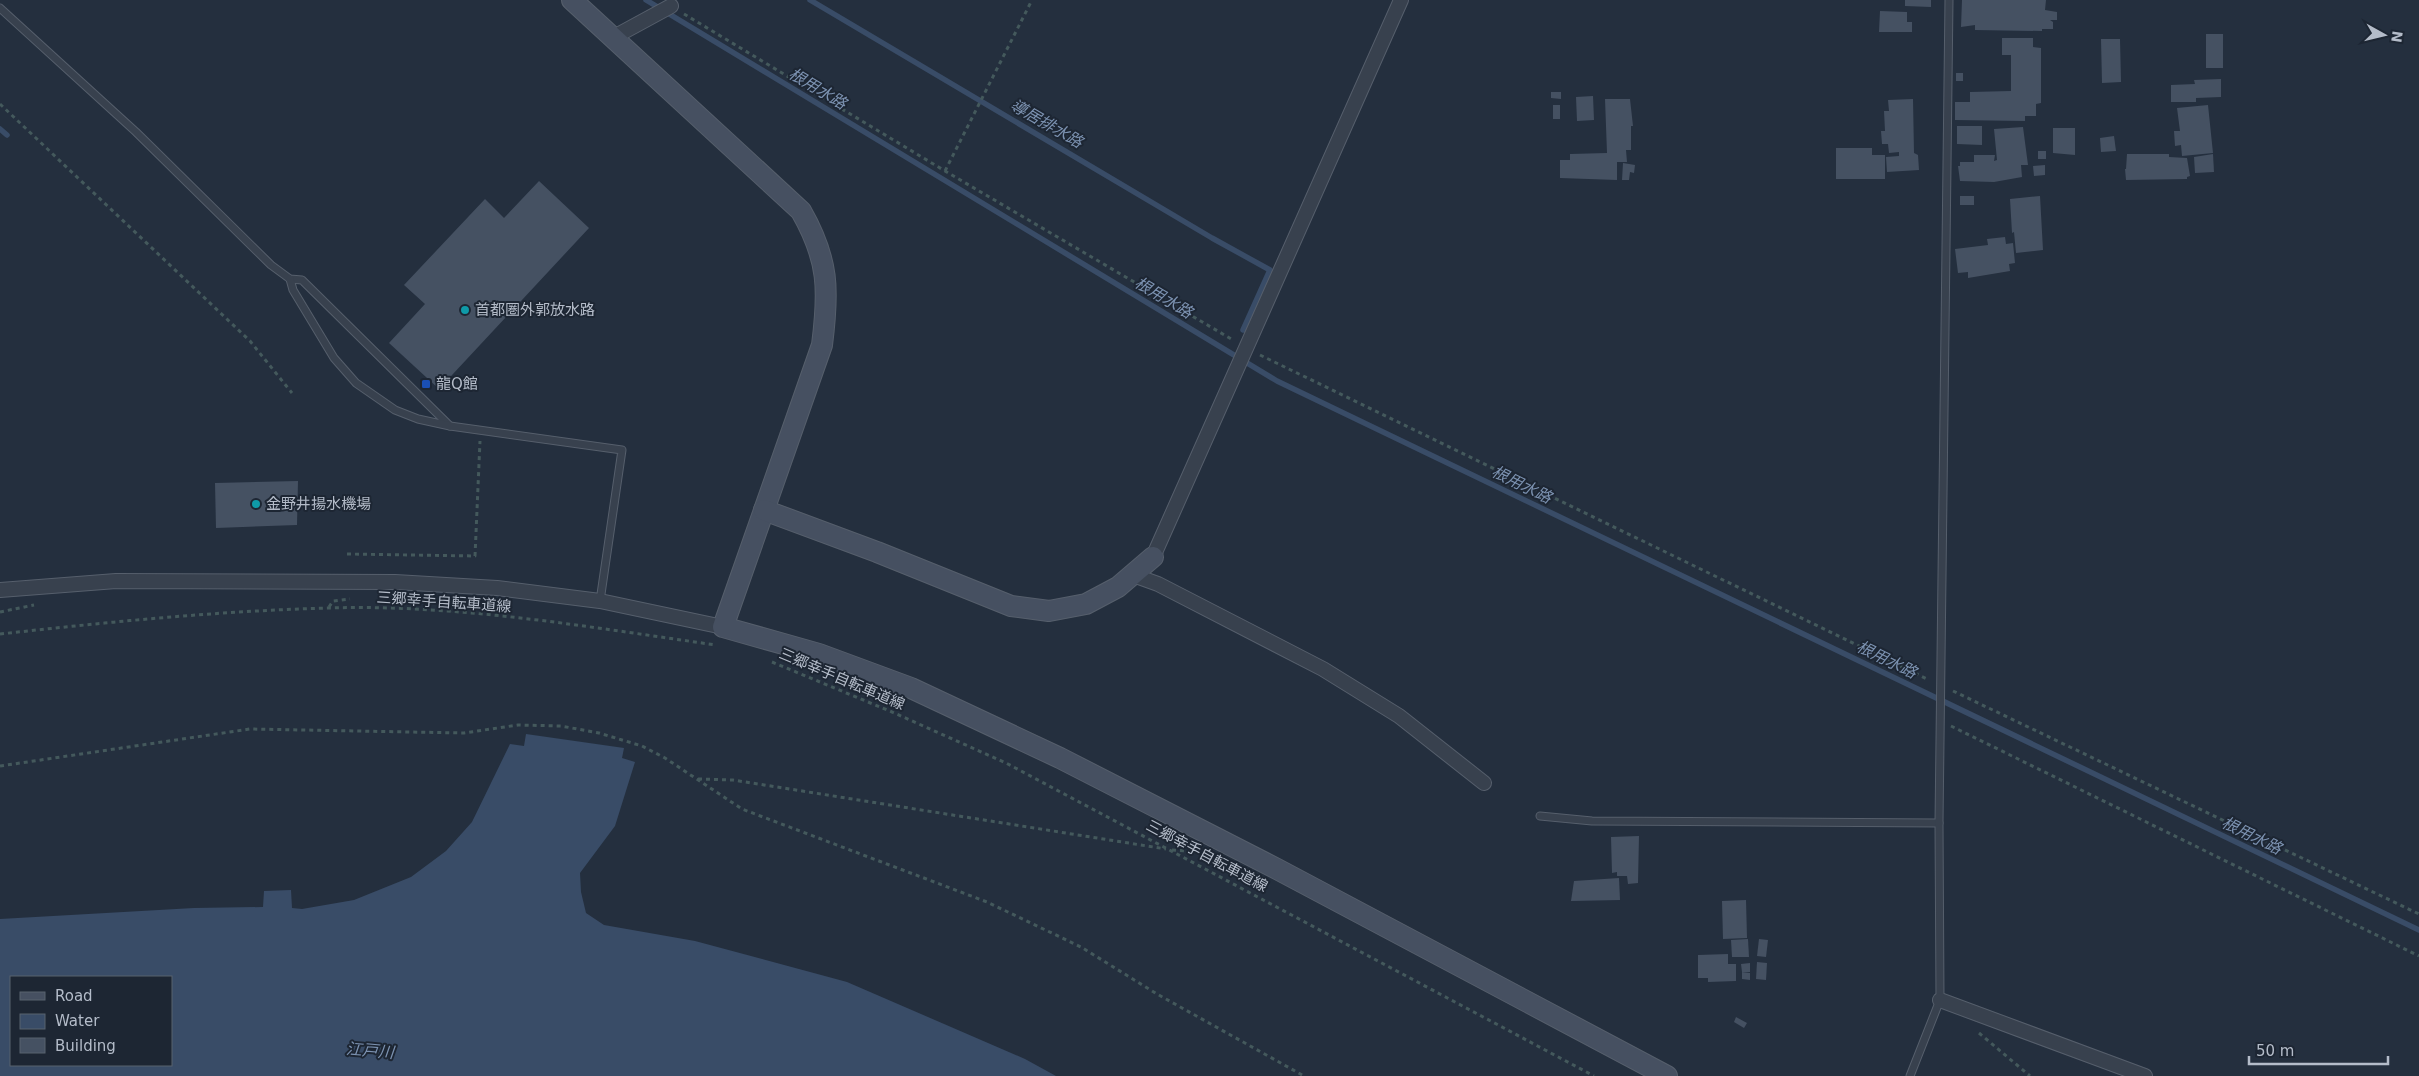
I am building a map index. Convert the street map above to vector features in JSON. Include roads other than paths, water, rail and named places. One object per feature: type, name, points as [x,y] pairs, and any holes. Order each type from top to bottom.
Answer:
[{"type":"street","points":[[572,0],[775,185],[801,211],[815,236],[825,269],[827,307],[822,345],[720,636]]},
{"type":"street","points":[[764,510],[877,552],[1011,606],[1049,611],[1086,604],[1118,587],[1133,575],[1154,557],[1401,0]]},
{"type":"street","points":[[614,37],[672,6]]},
{"type":"street","points":[[1133,575],[1158,584],[1323,670],[1399,716],[1484,783]]},
{"type":"street","points":[[0,590],[116,580],[395,582],[497,588],[600,601],[720,636],[819,654],[911,688],[1043,750],[1277,869],[1667,1076]]},
{"type":"street","points":[[1940,1000],[2145,1076]]},
{"type":"lane","points":[[1910,1076],[1940,1000],[1940,823],[1943,687],[1949,0]]},
{"type":"lane","points":[[0,8],[136,132],[271,265],[290,279],[302,280],[450,426]]},
{"type":"lane","points":[[290,279],[293,290],[334,358],[356,383],[394,410],[418,419],[450,426],[622,450],[600,601]]},
{"type":"lane","points":[[1540,816],[1592,821],[1940,823]]},
{"type":"water","name":"江戸川","points":[[526,734],[624,748],[622,758],[635,762],[615,826],[580,873],[581,892],[586,913],[604,925],[695,941],[847,982],[1025,1059],[1056,1076],[0,1076],[0,919],[194,908],[263,907],[264,891],[291,890],[292,908],[302,909],[354,900],[411,877],[446,851],[472,822],[510,744],[524,746]]},
{"type":"waterway","name":"根用水路","points":[[646,0],[1277,381],[2419,930]]},
{"type":"waterway","name":"導居排水路","points":[[810,0],[1212,238],[1270,270],[1243,330]]},
{"type":"waterway","points":[[0,129],[7,135]]},
{"type":"place","name":"首都圏外郭放水路","points":[[465,310]]},
{"type":"place","name":"龍Q館","points":[[426,384]]},
{"type":"place","name":"金野井揚水機場","points":[[256,504]]}]
